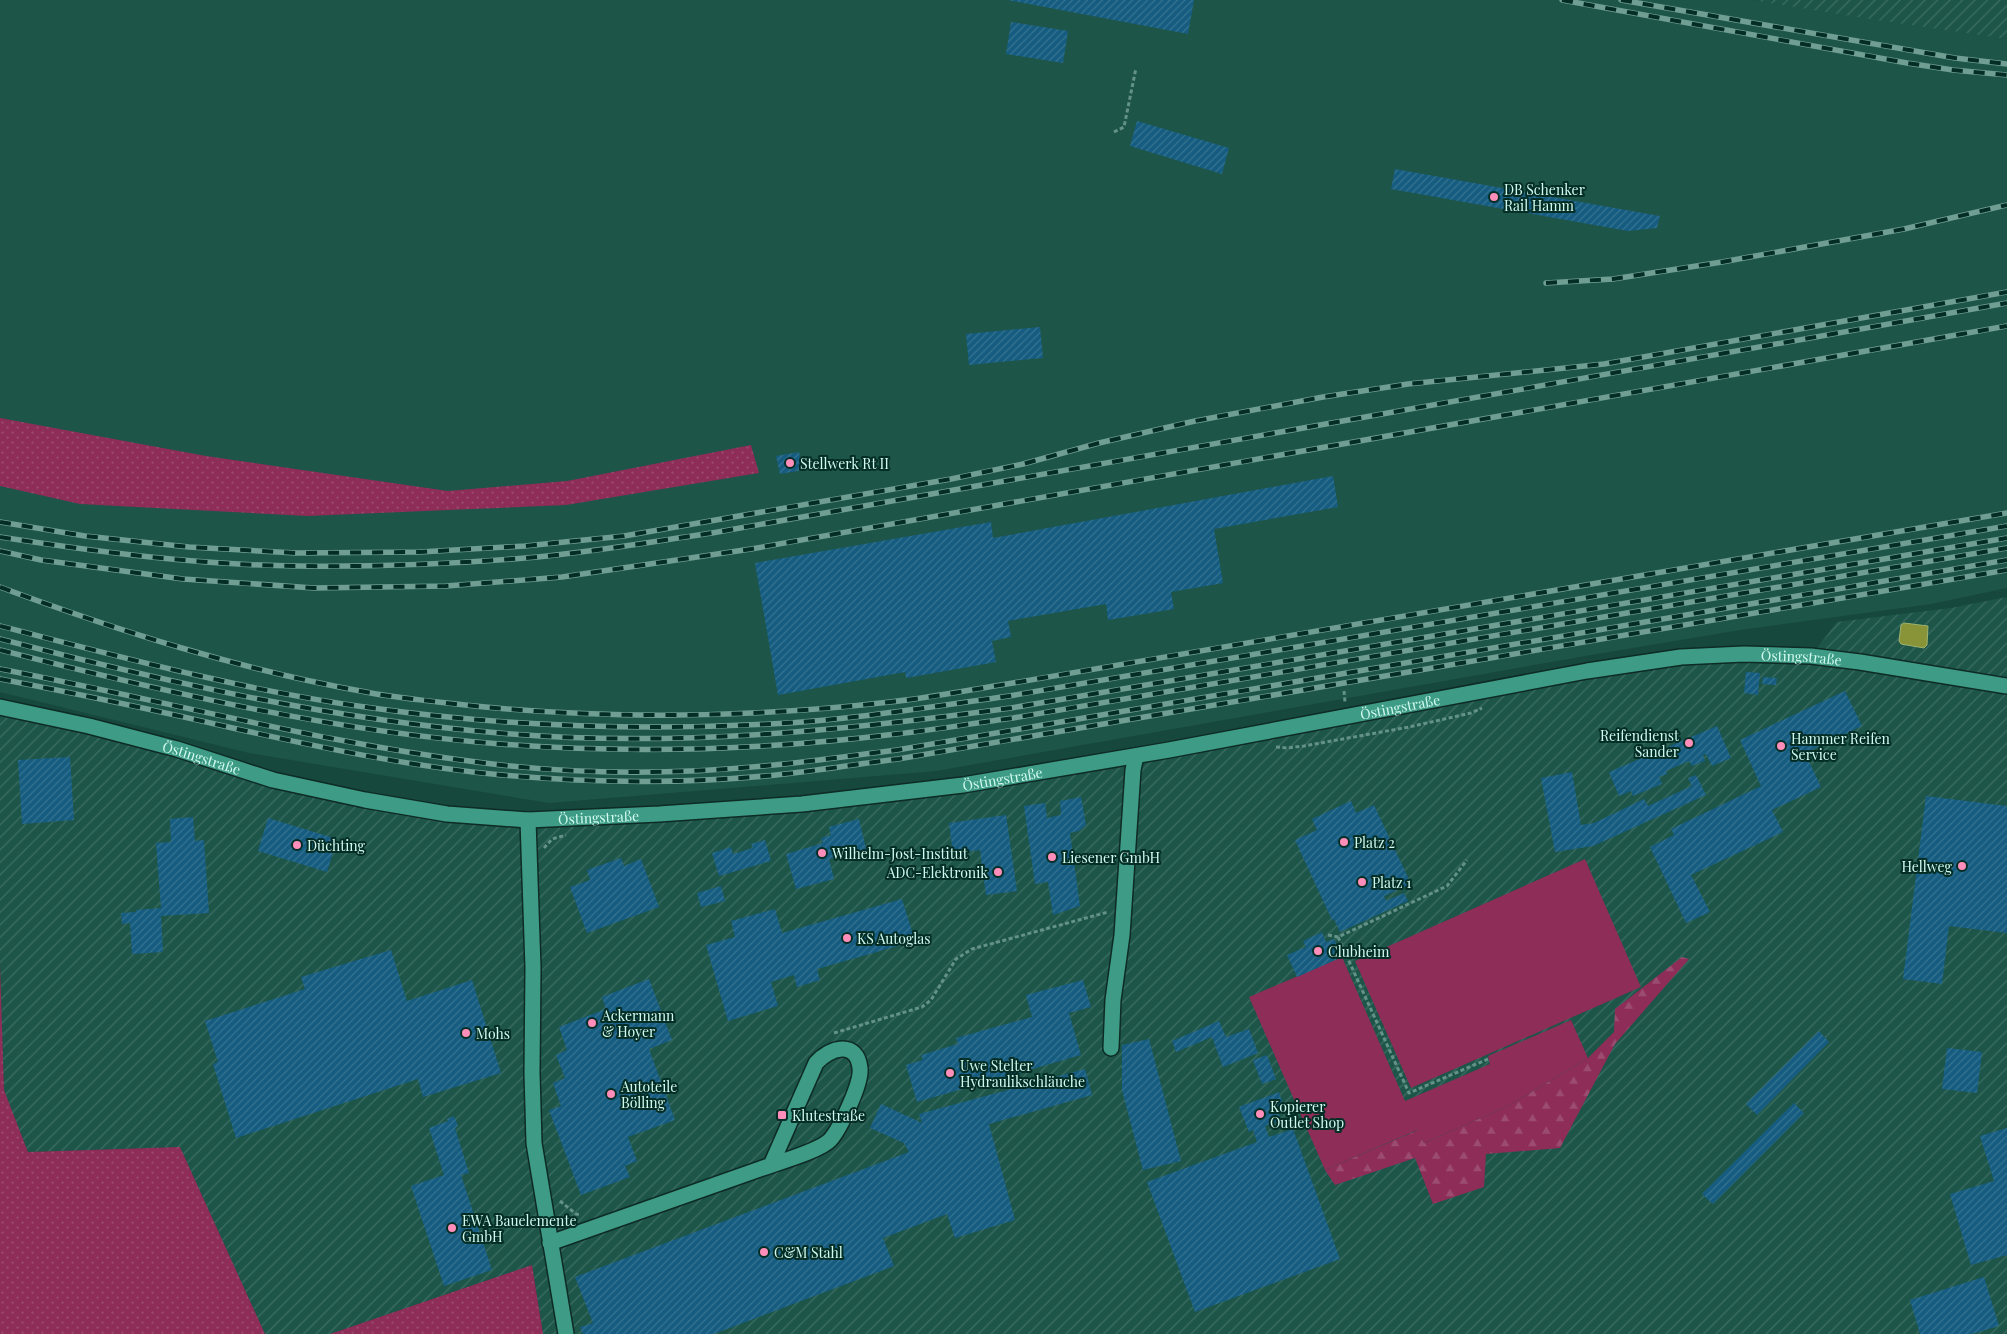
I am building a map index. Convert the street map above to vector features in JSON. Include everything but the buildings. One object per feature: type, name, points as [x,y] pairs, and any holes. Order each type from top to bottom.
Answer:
[{"type":"street","name":"Östingstraße","points":[[0,707],[89,726],[177,748],[245,772],[365,800],[447,814],[528,820],[659,814],[802,804],[963,786],[1136,756],[1552,677],[1682,657],[1744,654],[1816,657],[1860,662],[2007,686]]},
{"type":"street","points":[[1111,1048],[1113,1000],[1122,936],[1133,770],[1136,756]]},
{"type":"street","points":[[528,820],[533,968],[532,1073],[534,1143],[566,1334]]},
{"type":"street","points":[[550,1244],[771,1165],[827,1143],[836,1133],[858,1082],[860,1069],[858,1058],[853,1052],[839,1048],[827,1052],[816,1063],[771,1165]]},
{"type":"path","points":[[1114,132],[1124,127],[1136,68]]},
{"type":"path","points":[[1328,935],[1338,937],[1447,886],[1467,860]]},
{"type":"path","points":[[1338,937],[1409,1093],[1488,1059]]},
{"type":"shaded area","points":[[0,0],[1751,0],[2007,39],[2007,588],[1931,604],[1740,630],[1591,655],[936,771],[549,803],[249,753],[0,692]]},
{"type":"shaded area","points":[[1751,0],[2007,0],[2007,39],[1863,18]]},
{"type":"shaded area","points":[[2007,597],[2007,1334],[543,1334],[532,1265],[330,1334],[265,1334],[180,1147],[28,1152],[4,1091],[0,964],[0,710],[273,780],[554,823],[826,804],[1565,681],[1702,661],[1804,665],[1837,622],[1951,608]]},
{"type":"shaded area","points":[[1904,623],[1928,626],[1927,645],[1924,648],[1901,644],[1899,641],[1901,625]]},
{"type":"green space","points":[[0,418],[206,456],[448,491],[567,481],[751,445],[759,473],[566,505],[308,516],[80,504],[0,486]]},
{"type":"green space","points":[[1585,859],[1641,987],[1411,1088],[1355,961]]},
{"type":"green space","points":[[1342,957],[1405,1101],[1490,1064],[1488,1056],[1571,1020],[1588,1058],[1508,1106],[1424,1143],[1417,1130],[1325,1170],[1249,997]]},
{"type":"green space","points":[[1682,957],[1689,959],[1615,1044],[1560,1148],[1486,1154],[1484,1187],[1433,1204],[1415,1158],[1335,1185],[1325,1170],[1418,1130],[1424,1143],[1508,1106],[1588,1058],[1614,1032],[1615,1009]]},
{"type":"green space","points":[[0,964],[4,1090],[28,1152],[180,1147],[265,1334],[0,1334]]},
{"type":"green space","points":[[532,1265],[543,1334],[330,1334]]},
{"type":"railway","points":[[1562,0],[1907,63],[2007,75]]},
{"type":"railway","points":[[1621,0],[1955,58],[2007,64]]},
{"type":"railway","points":[[1546,283],[1613,279],[1722,262],[1904,229],[2007,205]]},
{"type":"railway","points":[[0,522],[85,536],[189,547],[296,553],[420,552],[525,546],[624,536],[951,479],[1023,464],[1099,443],[1195,421],[1323,397],[1408,384],[1604,364],[2007,292]]},
{"type":"railway","points":[[0,537],[148,557],[261,565],[411,565],[572,553],[712,533],[2007,303]]},
{"type":"railway","points":[[0,551],[41,560],[183,579],[314,588],[446,586],[562,577],[751,549],[2007,326]]},
{"type":"railway","points":[[0,587],[90,619],[181,648],[319,683],[375,694],[494,708],[551,712],[664,715],[777,712],[834,708],[934,696],[2007,513]]},
{"type":"railway","points":[[0,626],[227,682],[273,692],[365,707],[516,723],[618,727],[770,724],[920,709],[1009,696],[2007,526]]},
{"type":"railway","points":[[0,639],[124,670],[248,697],[435,727],[563,737],[628,739],[756,735],[883,724],[1011,708],[2007,538]]},
{"type":"railway","points":[[0,650],[186,695],[311,720],[373,730],[436,738],[549,747],[599,749],[748,747],[925,731],[1013,718],[2007,548]]},
{"type":"railway","points":[[0,669],[312,735],[438,757],[535,768],[603,772],[672,772],[740,768],[897,750],[2007,560]]},
{"type":"railway","points":[[0,679],[335,750],[468,772],[570,780],[707,780],[791,773],[898,759],[2007,570]]},
{"type":"place","name":"DB Schenker Rail Hamm","points":[[1494,197]]},
{"type":"place","name":"Stellwerk Rt II","points":[[790,463]]},
{"type":"place","name":"Reifendienst Sander","points":[[1689,743]]},
{"type":"place","name":"Hammer Reifen Service","points":[[1781,746]]},
{"type":"place","name":"Platz 2","points":[[1344,842]]},
{"type":"place","name":"Düchting","points":[[297,845]]},
{"type":"place","name":"Wilhelm-Jost-Institut","points":[[822,853]]},
{"type":"place","name":"Liesener GmbH","points":[[1052,857]]},
{"type":"place","name":"Hellweg","points":[[1962,866]]},
{"type":"place","name":"ADC-Elektronik","points":[[998,872]]},
{"type":"place","name":"Platz 1","points":[[1362,882]]},
{"type":"place","name":"KS Autoglas","points":[[847,938]]},
{"type":"place","name":"Clubheim","points":[[1318,951]]},
{"type":"place","name":"Ackermann & Hoyer","points":[[592,1023]]},
{"type":"place","name":"Mohs","points":[[466,1033]]},
{"type":"place","name":"Uwe Stelter Hydraulikschläuche","points":[[950,1073]]},
{"type":"place","name":"Autoteile Bölling","points":[[611,1094]]},
{"type":"place","name":"Kopierer Outlet Shop","points":[[1260,1114]]},
{"type":"place","name":"Klutestraße","points":[[782,1115]]},
{"type":"place","name":"EWA Bauelemente GmbH","points":[[452,1228]]},
{"type":"place","name":"C&M Stahl","points":[[764,1252]]}]
